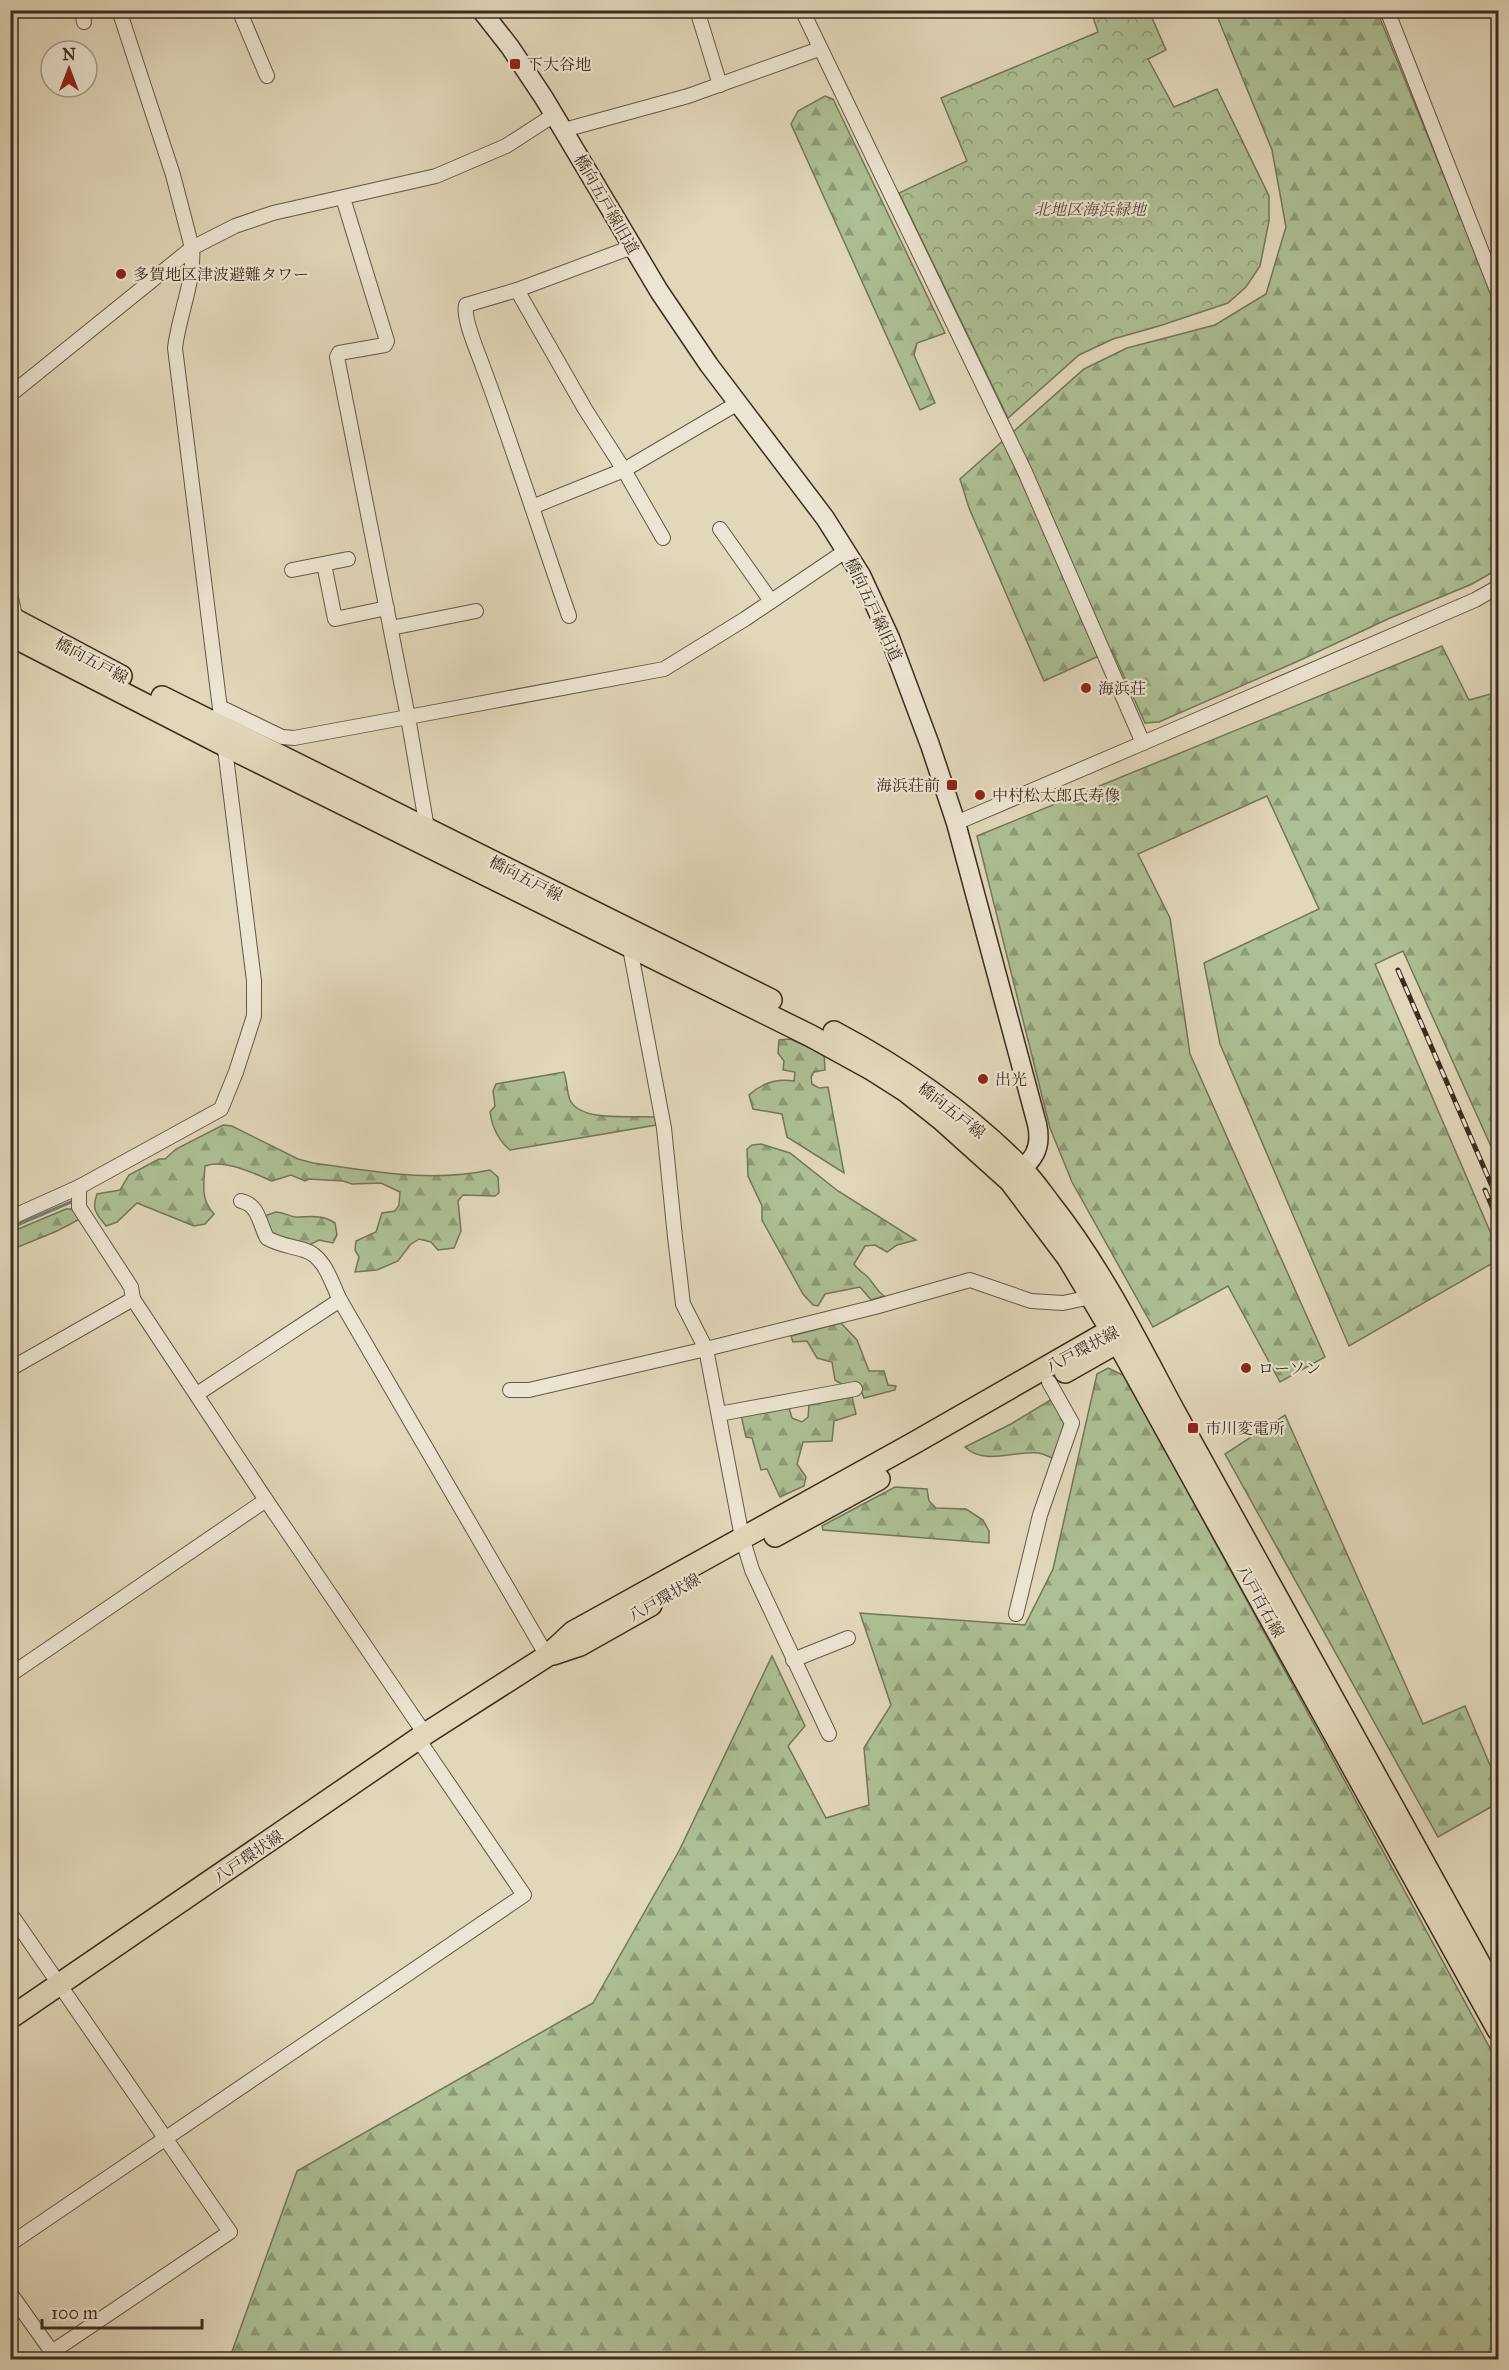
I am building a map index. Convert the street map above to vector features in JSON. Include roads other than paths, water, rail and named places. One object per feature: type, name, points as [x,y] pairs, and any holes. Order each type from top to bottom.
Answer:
[{"type":"main road","name":"橋向五戸線","points":[[12,624],[141,687],[230,726],[429,837],[629,938],[819,1024],[891,1064],[948,1103],[1016,1175]]},
{"type":"main road","name":"八戸百石線","points":[[1016,1175],[1091,1297],[1174,1411],[1498,1997]]},
{"type":"main road","name":"八戸百石線","points":[[1016,1175],[1084,1251],[1119,1333],[1498,2030]]},
{"type":"main road","name":"八戸環状線","points":[[744,1544],[914,1459],[1048,1382],[1119,1333]]},
{"type":"main road","name":"八戸環状線","points":[[10,2018],[422,1737],[547,1656],[580,1646],[744,1544],[914,1443],[1119,1333]]},
{"type":"street","points":[[10,1218],[79,1187],[221,1109],[254,1016],[254,981],[230,726],[175,348],[192,270],[192,248],[173,174],[119,10]]},
{"type":"street","points":[[239,10],[267,76]]},
{"type":"street","name":"橋向五戸線旧道","points":[[481,10],[510,47],[559,123],[632,247],[696,346],[847,550],[874,602],[930,745],[956,823],[1038,1130],[1038,1148],[1033,1158],[1016,1175]]},
{"type":"street","points":[[697,10],[720,85]]},
{"type":"street","points":[[802,10],[1025,472],[1143,743]]},
{"type":"street","points":[[1387,10],[1498,293]]},
{"type":"street","points":[[10,395],[192,248],[235,226],[273,213],[436,176],[559,123],[720,85],[819,49]]},
{"type":"street","points":[[343,198],[387,341],[385,345],[339,353],[337,357],[391,628],[429,837]]},
{"type":"street","points":[[569,616],[465,310],[466,306],[517,290],[632,247]]},
{"type":"street","points":[[517,290],[585,410],[624,470],[663,538]]},
{"type":"street","points":[[532,507],[624,470],[738,403]]},
{"type":"street","points":[[720,529],[771,601]]},
{"type":"street","points":[[230,726],[294,738],[664,669],[847,550]]},
{"type":"street","points":[[292,570],[348,559]]},
{"type":"street","points":[[324,564],[335,619],[387,608]]},
{"type":"street","points":[[956,823],[1475,600],[1498,587]]},
{"type":"street","points":[[10,594],[12,624]]},
{"type":"street","points":[[391,628],[476,611]]},
{"type":"street","points":[[629,938],[664,1128],[683,1304],[706,1349],[744,1544],[752,1570],[829,1734]]},
{"type":"street","points":[[10,2244],[524,1895],[133,1299],[130,1287],[79,1207],[79,1187]]},
{"type":"street","points":[[241,1201],[249,1203],[256,1209],[267,1238],[279,1245],[306,1251],[320,1260],[340,1300],[547,1656]]},
{"type":"street","points":[[510,1390],[529,1390],[706,1349],[875,1307],[970,1280],[1031,1301],[1063,1303],[1091,1297]]},
{"type":"street","points":[[10,1369],[133,1299]]},
{"type":"street","points":[[197,1394],[340,1300]]},
{"type":"street","points":[[1016,1614],[1040,1515],[1072,1423],[1048,1382]]},
{"type":"street","points":[[719,1414],[855,1389]]},
{"type":"street","points":[[10,1675],[266,1500]]},
{"type":"street","points":[[793,1660],[848,1638]]},
{"type":"street","points":[[10,1913],[230,2232],[52,2352],[10,2293]]},
{"type":"waterway","points":[[10,1228],[71,1202]]},
{"type":"railway","points":[[1398,970],[1498,1200]]},
{"type":"railway","points":[[1485,1190],[1498,1221]]},
{"type":"place","name":"下大谷地","points":[[515,64]]},
{"type":"place","name":"多賀地区津波避難タワー","points":[[121,274]]},
{"type":"place","name":"海浜荘","points":[[1086,688]]},
{"type":"place","name":"海浜荘前","points":[[952,785]]},
{"type":"place","name":"中村松太郎氏寿像","points":[[980,795]]},
{"type":"place","name":"出光","points":[[983,1079]]},
{"type":"place","name":"ローソン","points":[[1246,1368]]},
{"type":"place","name":"市川変電所","points":[[1193,1428]]},
{"type":"park label","name":"北地区海浜緑地","points":[[1090,209]]}]
